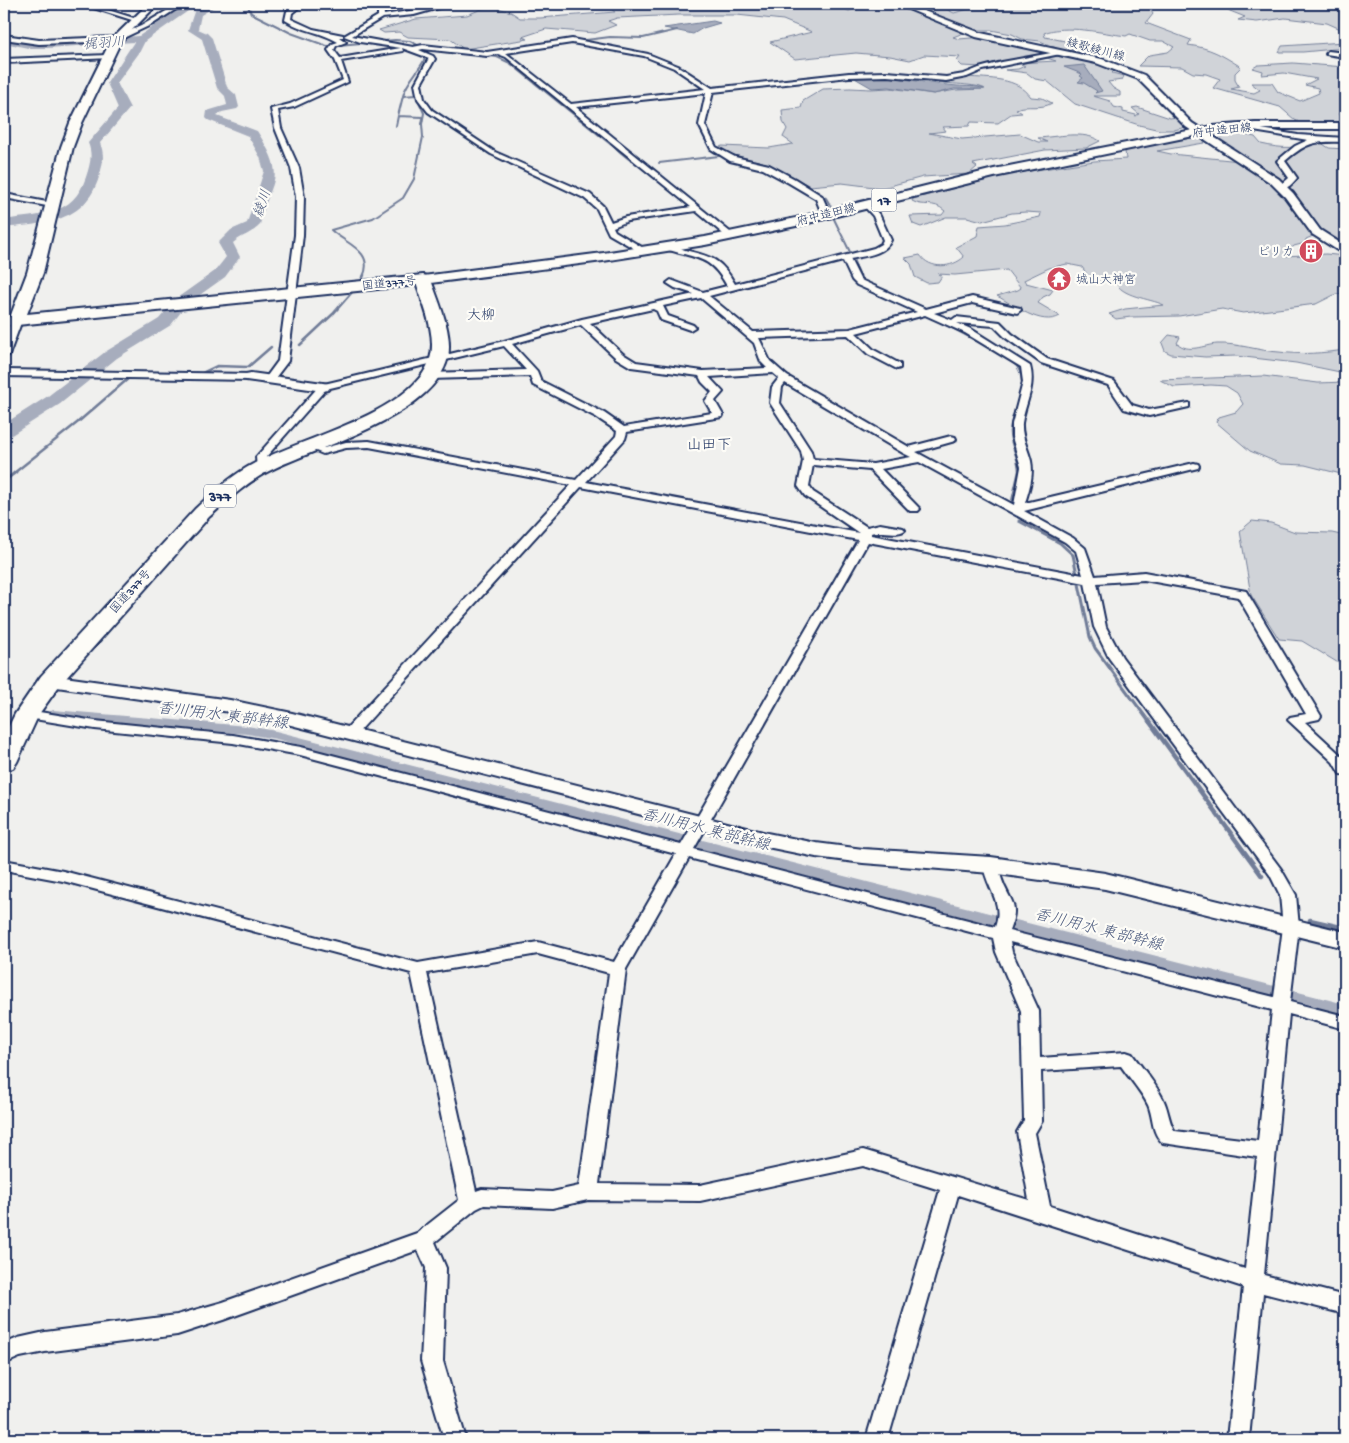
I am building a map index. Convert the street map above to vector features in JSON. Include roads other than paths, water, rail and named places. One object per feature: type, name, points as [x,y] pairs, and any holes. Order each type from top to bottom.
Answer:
[{"type":"highway","points":[[10,321],[35,273],[76,123],[117,39],[153,4]]},
{"type":"highway","name":"国道377号","points":[[4,762],[27,714],[50,681],[202,513],[224,493],[261,466],[310,444],[372,420],[412,395],[434,368],[440,344],[423,280],[10,321]]},
{"type":"main road","name":"綾歌綾川線","points":[[900,4],[980,35],[1108,64],[1141,77],[1150,84],[1176,113],[1198,132],[1259,169],[1281,187],[1316,232],[1345,252]]},
{"type":"main road","name":"府中造田線","points":[[423,280],[642,251],[731,236],[994,173],[1198,132],[1237,127],[1345,126]]},
{"type":"main road","points":[[251,377],[323,387]]},
{"type":"main road","points":[[50,681],[230,706],[350,733],[692,839],[766,840],[816,850],[899,860],[992,865],[1057,873],[1105,881],[1345,940]]},
{"type":"street","points":[[84,4],[137,20]]},
{"type":"street","points":[[4,37],[28,42],[117,39],[151,24],[181,4]]},
{"type":"street","points":[[300,4],[289,12],[288,20],[311,30],[334,36],[347,36],[371,42],[416,48],[483,54],[572,41],[646,55],[676,67],[710,90]]},
{"type":"street","points":[[380,4],[381,16]]},
{"type":"street","points":[[347,36],[381,16],[414,13],[451,4]]},
{"type":"street","points":[[269,380],[283,362],[288,293],[299,235],[300,197],[295,168],[278,128],[274,109],[292,106],[346,81],[338,60],[333,53],[333,46],[343,42],[334,36]]},
{"type":"street","points":[[8,46],[28,42]]},
{"type":"street","points":[[338,60],[416,48],[428,55],[432,59],[418,84],[421,99],[430,111],[486,150],[587,196],[600,208],[612,232],[642,251]]},
{"type":"street","points":[[498,52],[508,56],[731,236]]},
{"type":"street","points":[[570,106],[870,74],[932,79],[951,78],[965,76],[1002,64],[1062,53]]},
{"type":"street","points":[[1328,53],[1345,55]]},
{"type":"street","points":[[4,62],[108,56]]},
{"type":"street","points":[[710,90],[702,125],[713,148],[733,159],[766,167],[792,181],[819,198],[826,214]]},
{"type":"street","points":[[1237,127],[1319,139],[1345,140]]},
{"type":"street","points":[[1281,187],[1293,178],[1281,161],[1291,152],[1309,141],[1319,139]]},
{"type":"street","points":[[4,199],[10,197],[50,213]]},
{"type":"street","points":[[261,466],[261,458],[323,387],[434,368],[506,343],[582,322],[702,295],[877,250],[887,243],[878,217],[866,204]]},
{"type":"street","points":[[609,226],[626,219],[696,209]]},
{"type":"street","points":[[669,247],[713,260],[723,271],[732,287]]},
{"type":"street","points":[[845,258],[856,280],[860,283],[945,320],[994,346],[1024,366],[1029,382],[1021,407],[1017,432],[1026,463],[1026,479],[1018,508]]},
{"type":"street","points":[[671,283],[678,289],[691,290],[702,295],[751,334],[758,342],[766,362],[784,378],[921,459],[1018,508],[1069,540],[1081,550],[1083,579],[1107,644],[1133,683],[1276,873],[1288,894],[1291,928],[1266,1150],[1238,1439]]},
{"type":"street","points":[[751,334],[850,332],[972,300],[1018,310]]},
{"type":"street","points":[[654,306],[661,309],[664,318],[690,327]]},
{"type":"street","points":[[945,320],[997,324],[1009,336],[1044,361],[1111,383],[1115,386],[1128,407],[1149,412],[1185,405]]},
{"type":"street","points":[[4,355],[10,321]]},
{"type":"street","points":[[582,322],[599,334],[624,361],[634,365],[703,374],[774,370]]},
{"type":"street","points":[[850,332],[860,345],[881,359],[897,366]]},
{"type":"street","points":[[506,343],[534,373],[536,383],[600,415],[622,430],[718,415],[710,401],[718,392],[705,380],[703,374]]},
{"type":"street","points":[[1024,366],[1044,361]]},
{"type":"street","points":[[434,368],[534,373]]},
{"type":"street","points":[[4,373],[251,377]]},
{"type":"street","points":[[784,378],[778,387],[775,403],[806,451],[808,461],[803,486],[809,494],[865,534]]},
{"type":"street","points":[[350,733],[621,437],[622,430]]},
{"type":"street","points":[[907,451],[951,439]]},
{"type":"street","points":[[310,444],[323,451],[346,445],[369,444],[865,534],[1083,579],[1144,576],[1242,594],[1314,716],[1295,720],[1339,760],[1345,771]]},
{"type":"street","points":[[808,461],[833,466],[873,467],[921,459]]},
{"type":"street","points":[[1018,508],[1194,466]]},
{"type":"street","points":[[873,467],[914,509]]},
{"type":"street","points":[[588,1192],[618,969],[865,534],[880,527],[899,530]]},
{"type":"street","points":[[27,714],[66,722],[265,742],[692,839],[1003,926],[1282,998],[1345,1022]]},
{"type":"street","points":[[4,865],[80,881],[418,969],[538,948],[618,969]]},
{"type":"street","points":[[992,865],[993,877],[1007,909],[1003,926],[1004,952],[1030,1011],[1033,1065],[1033,1121],[1026,1132],[1041,1212]]},
{"type":"street","points":[[418,969],[469,1203]]},
{"type":"street","points":[[1033,1065],[1126,1059],[1154,1100],[1164,1118],[1164,1132],[1170,1138],[1266,1150]]},
{"type":"street","points":[[4,1354],[18,1348],[45,1342],[177,1325],[223,1311],[424,1239],[469,1203],[482,1197],[552,1200],[588,1192],[700,1193],[863,1158],[1041,1212],[1253,1281],[1345,1305]]},
{"type":"street","points":[[877,1439],[951,1186]]},
{"type":"street","points":[[424,1239],[436,1268],[432,1361],[455,1439]]},
{"type":"water","points":[[713,21],[720,23],[703,28],[693,34],[664,28]]},
{"type":"water","points":[[1084,65],[1102,91],[1095,93],[1097,91],[1084,83],[1078,82],[1083,78],[1080,76],[1082,74],[1064,67]]},
{"type":"water","points":[[871,75],[984,89],[954,89],[934,94],[889,87],[872,88],[853,77]]},
{"type":"waterway","name":"梶羽川","points":[[141,39],[193,4]]},
{"type":"waterway","name":"綾川","points":[[4,432],[54,400],[111,355],[165,322],[182,301],[220,274],[233,257],[225,243],[236,233],[253,225],[267,186],[270,171],[269,165],[253,134],[212,118],[211,113],[219,109],[233,107],[230,95],[222,88],[207,38],[193,30],[196,16],[214,4]]},
{"type":"waterway","points":[[247,4],[251,13],[291,33],[327,46],[395,40],[410,41],[421,47]]},
{"type":"waterway","points":[[578,41],[610,37],[643,38],[677,30]]},
{"type":"waterway","name":"梶羽川","points":[[4,40],[28,45],[48,45],[141,39]]},
{"type":"waterway","points":[[4,224],[47,218],[72,209],[81,201],[89,189],[97,161],[94,143],[124,108],[112,83],[134,53],[141,39]]},
{"type":"waterway","points":[[403,96],[405,89],[425,59],[426,48]]},
{"type":"waterway","points":[[485,55],[497,57],[510,63],[630,160]]},
{"type":"waterway","points":[[363,277],[366,268],[362,254],[331,230],[373,218],[403,198],[414,179],[423,137],[422,124],[424,113],[416,95],[403,96]]},
{"type":"waterway","points":[[398,116],[403,96]]},
{"type":"waterway","points":[[396,126],[398,116]]},
{"type":"waterway","points":[[398,116],[423,117]]},
{"type":"waterway","points":[[659,163],[719,156]]},
{"type":"waterway","points":[[741,159],[771,166]]},
{"type":"waterway","points":[[792,178],[826,198],[831,207]]},
{"type":"waterway","points":[[834,219],[851,254]]},
{"type":"waterway","points":[[853,259],[860,277]]},
{"type":"waterway","points":[[361,282],[364,275]]},
{"type":"waterway","points":[[860,275],[861,279]]},
{"type":"waterway","points":[[300,345],[333,314],[353,291]]},
{"type":"waterway","points":[[941,322],[992,349]]},
{"type":"waterway","points":[[198,375],[217,366],[248,367],[271,347]]},
{"type":"waterway","points":[[1013,362],[1019,369],[1022,377],[1022,386],[1010,431],[1019,472]]},
{"type":"waterway","points":[[14,473],[77,423],[129,378],[174,379]]},
{"type":"waterway","points":[[4,481],[16,472]]},
{"type":"waterway","points":[[1012,502],[1019,472]]},
{"type":"waterway","points":[[1019,521],[1060,543],[1073,555],[1090,637],[1095,648],[1150,723]]},
{"type":"waterway","name":"香川用水 東部幹線","points":[[53,714],[247,730],[276,735],[1345,1010]]},
{"type":"waterway","points":[[1149,721],[1262,876]]},
{"type":"waterway","points":[[1310,920],[1345,928]]},
{"type":"place","name":"ピリカ","points":[[1311,251]]},
{"type":"place","name":"城山大神宮","points":[[1059,279]]},
{"type":"district","name":"大柳","points":[[481,314]]},
{"type":"district","name":"山田下","points":[[709,444]]}]
